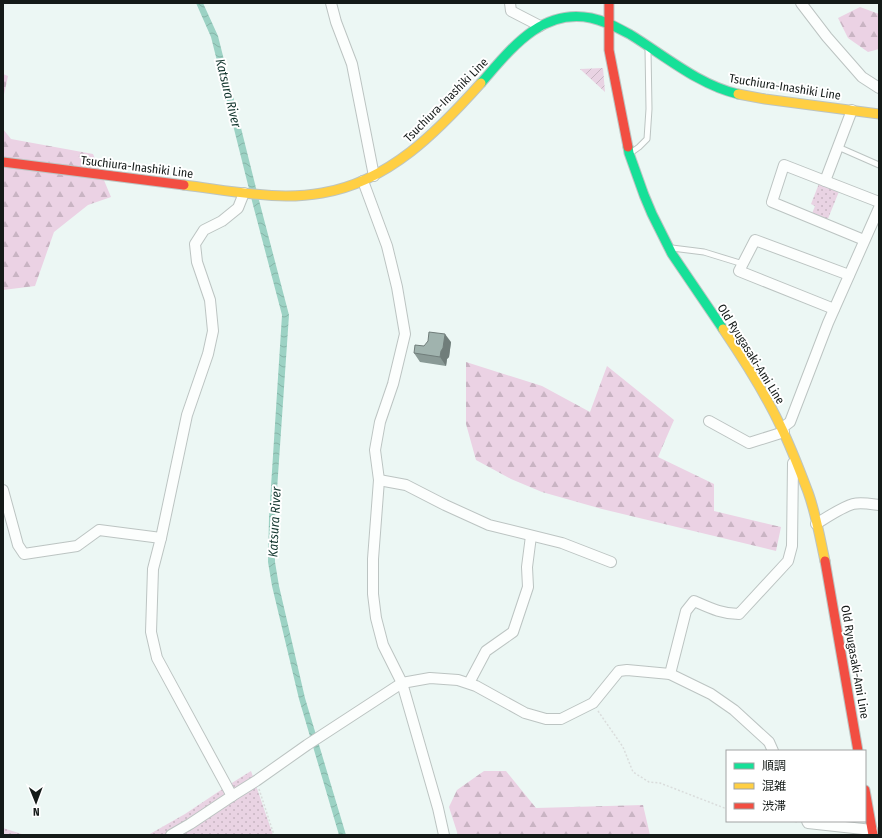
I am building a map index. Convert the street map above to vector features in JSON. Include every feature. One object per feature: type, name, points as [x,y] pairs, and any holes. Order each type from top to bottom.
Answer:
[{"type":"main road","name":"Old Ryugasaki-Ami Line","points":[[609,3],[609,50],[612,69],[629,153],[644,195],[669,248],[734,344],[769,403],[794,455],[808,493],[825,561],[858,750]]},
{"type":"main road","name":"Tsuchiura-Inashiki Line","points":[[3,162],[244,193],[286,196],[324,193],[363,181],[408,155],[426,140],[452,114],[513,48],[529,33],[540,26],[566,17],[579,16],[591,17],[609,23],[699,78],[725,91],[760,98],[879,114]]},
{"type":"main road","points":[[866,796],[872,833]]},
{"type":"street","points":[[331,3],[336,22],[352,64],[374,176]]},
{"type":"street","points":[[510,3],[512,11],[540,26]]},
{"type":"street","points":[[801,3],[827,37],[862,77],[879,88]]},
{"type":"street","points":[[825,181],[852,110]]},
{"type":"street","points":[[864,240],[772,202],[784,165],[879,202]]},
{"type":"street","points":[[363,181],[387,246],[397,287],[404,334],[400,355],[380,422],[375,450],[379,480],[373,559],[373,594],[376,618],[383,645],[402,683],[438,808],[444,835]]},
{"type":"street","points":[[232,796],[158,658],[151,632],[153,569],[187,415],[208,354],[213,331],[210,300],[197,262],[195,244],[204,230],[222,221],[238,208],[244,193]]},
{"type":"street","points":[[708,421],[748,443],[783,430],[790,422],[834,309],[879,208]]},
{"type":"street","points":[[834,309],[739,271],[755,240],[849,275]]},
{"type":"street","points":[[670,674],[686,611],[694,601],[727,614],[739,614],[788,561],[792,546],[794,455]]},
{"type":"street","points":[[379,480],[406,485],[489,525],[562,543],[611,562]]},
{"type":"street","points":[[3,490],[18,545],[24,554],[77,546],[99,530],[161,538]]},
{"type":"street","points":[[816,524],[854,504],[879,505]]},
{"type":"street","points":[[469,684],[486,651],[512,632],[528,587],[526,567],[531,536]]},
{"type":"street","points":[[171,835],[256,781],[307,745],[402,683],[430,678],[458,680],[476,686],[525,713],[546,719],[561,718],[593,703],[619,671],[627,670],[670,674],[711,694],[734,710],[769,742],[773,750]]},
{"type":"street","points":[[808,822],[872,833]]},
{"type":"lane","points":[[629,153],[639,147],[647,139],[649,109],[648,46]]},
{"type":"lane","points":[[838,147],[879,165]]},
{"type":"lane","points":[[669,248],[704,252],[743,264]]},
{"type":"path","points":[[593,703],[623,747],[634,772],[649,782],[660,783],[726,809]]},
{"type":"path","points":[[256,781],[274,835]]},
{"type":"shaded area","points":[[603,68],[605,92],[580,69]]},
{"type":"shaded area","points":[[820,181],[840,189],[827,221],[811,216],[815,206],[811,204]]},
{"type":"shaded area","points":[[251,771],[273,835],[148,835],[185,814]]},
{"type":"shaded area","points":[[3,828],[25,835],[3,835]]},
{"type":"green space","points":[[860,7],[879,14],[879,49],[868,52],[848,38],[838,18]]},
{"type":"green space","points":[[3,74],[8,76],[3,99]]},
{"type":"green space","points":[[3,129],[11,139],[93,154],[111,197],[88,205],[54,232],[35,286],[3,290]]},
{"type":"green space","points":[[466,362],[542,386],[590,412],[607,366],[674,420],[658,457],[714,484],[714,511],[781,527],[776,551],[602,509],[542,492],[511,479],[476,460],[466,424]]},
{"type":"green space","points":[[484,771],[506,771],[536,808],[643,805],[650,835],[458,835],[449,807],[457,790]]},
{"type":"water","name":"Katsura River","points":[[196,3],[203,3],[218,36],[289,315],[275,519],[275,562],[279,586],[305,698],[346,835],[339,835],[299,699],[272,586],[268,562],[269,518],[282,315],[211,37]]},
{"type":"building","points":[[429,332],[445,334],[440,357],[414,353],[415,345],[424,346],[428,341]]},
{"type":"traffic: fast","points":[[481,83],[504,57],[528,34],[542,25],[557,19],[573,17],[591,18],[612,25],[631,35],[696,77],[724,90],[738,94]]},
{"type":"traffic: fast","points":[[628,147],[644,195],[672,254],[723,329]]},
{"type":"traffic: slow","points":[[184,185],[247,194],[273,196],[318,194],[346,187],[369,178],[410,152],[447,119],[481,83]]},
{"type":"traffic: slow","points":[[738,94],[879,114]]},
{"type":"traffic: slow","points":[[723,329],[775,414],[799,467],[811,500],[825,561]]},
{"type":"traffic: jam","points":[[609,3],[609,50],[628,147]]},
{"type":"traffic: jam","points":[[3,162],[184,185]]},
{"type":"traffic: jam","points":[[825,561],[858,750]]},
{"type":"traffic: jam","points":[[866,796],[873,835]]}]
